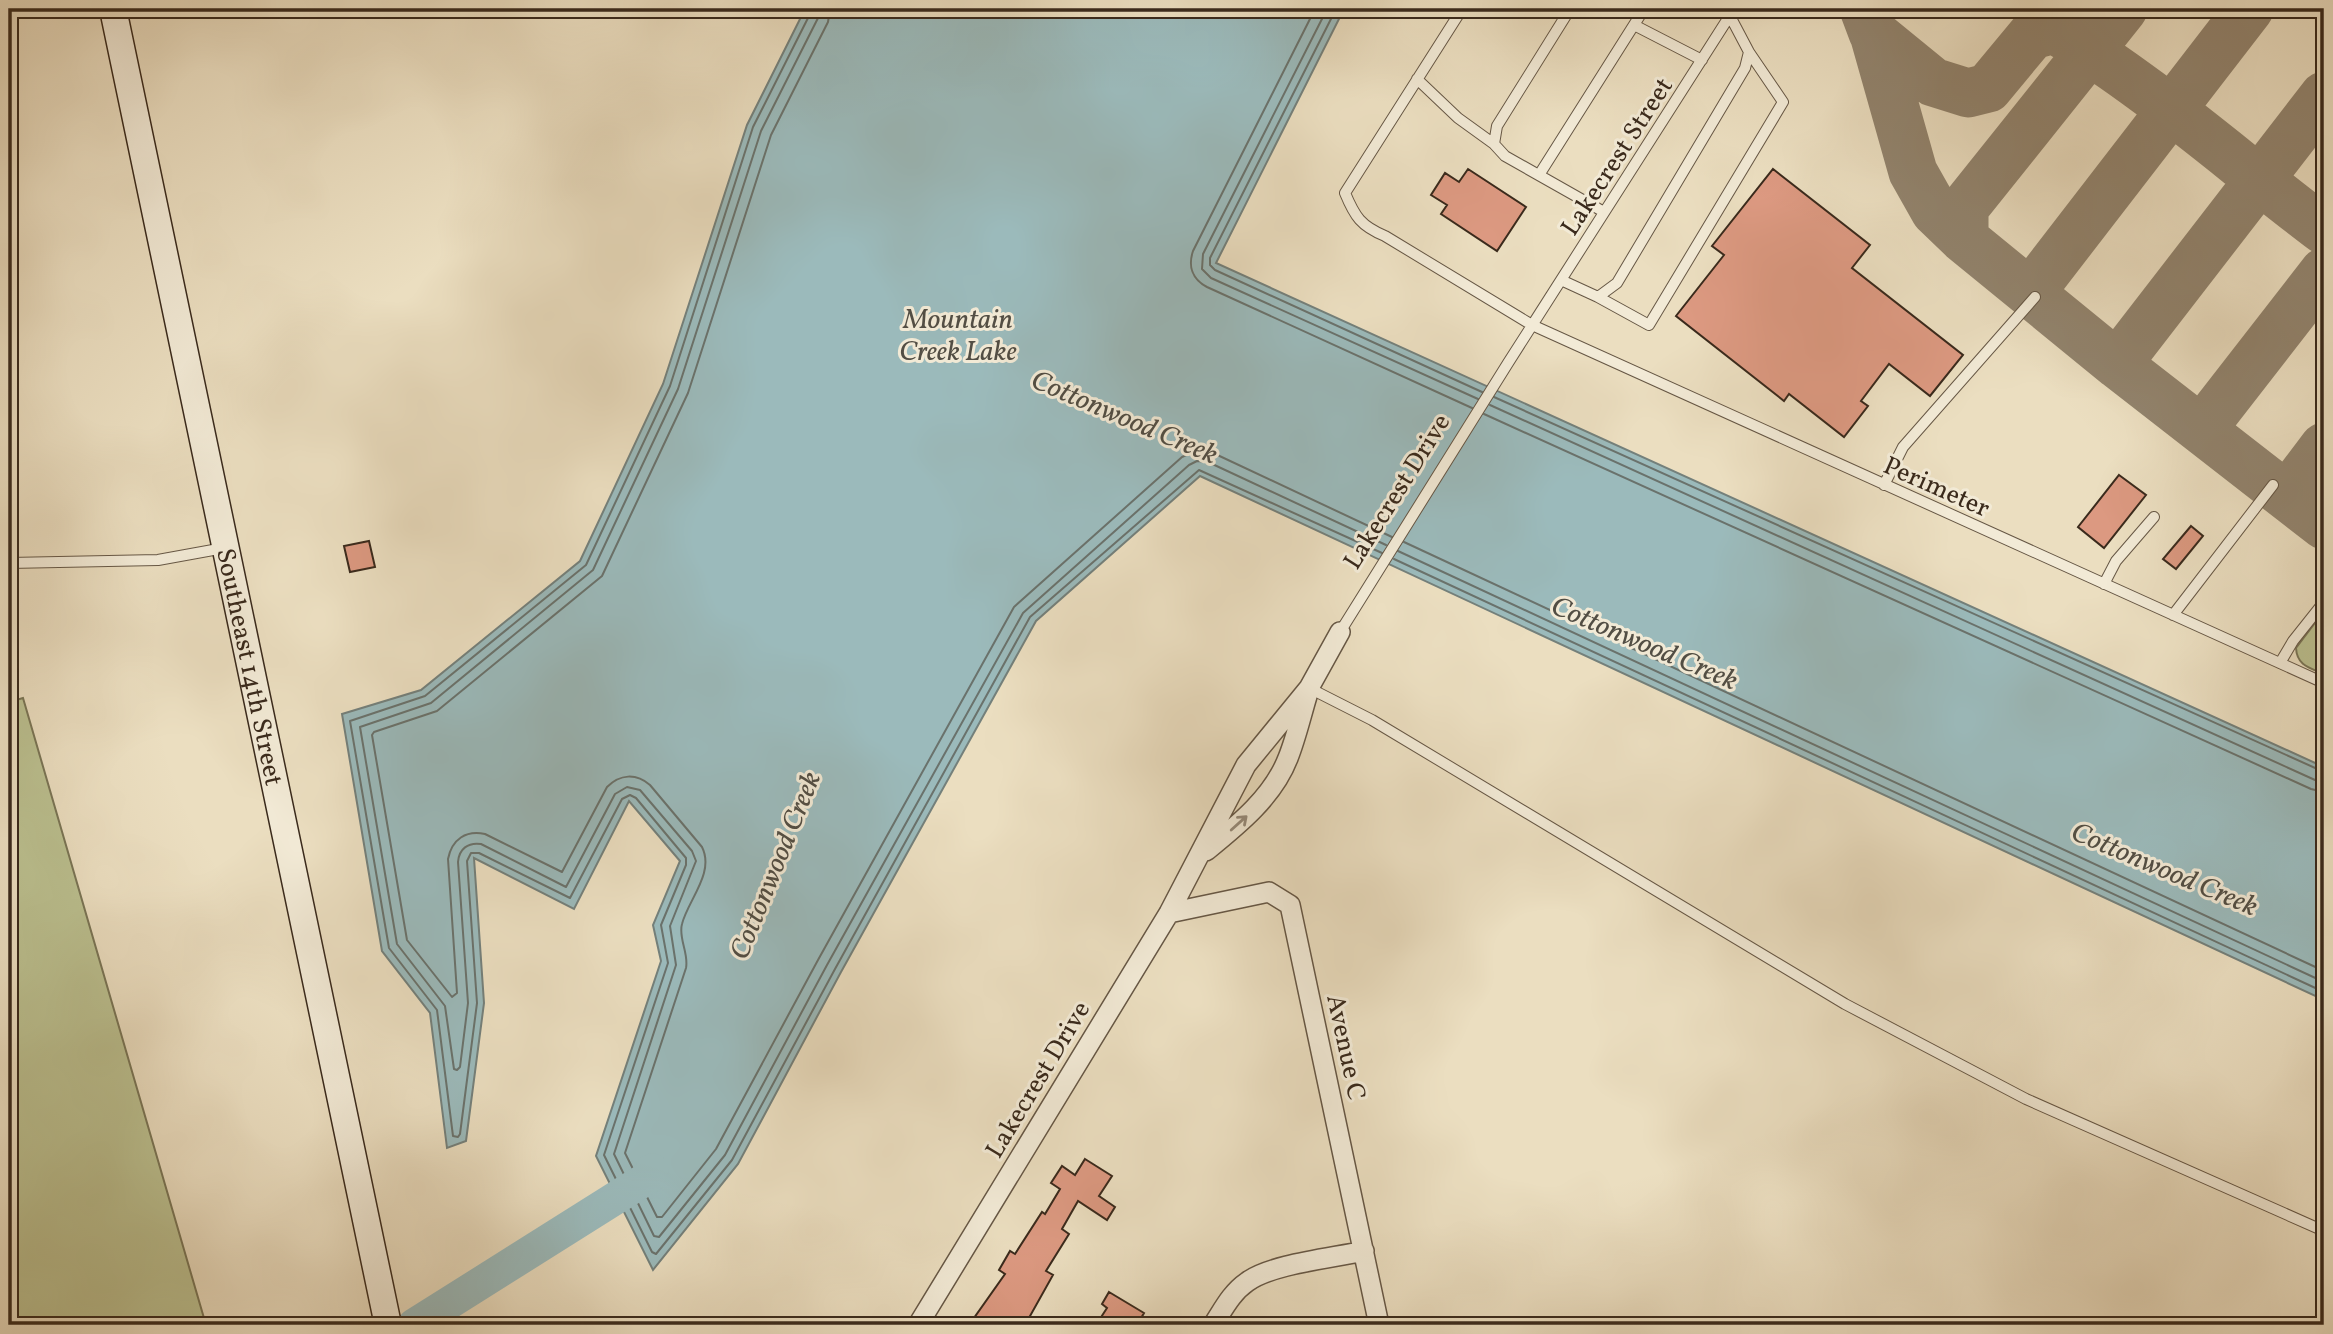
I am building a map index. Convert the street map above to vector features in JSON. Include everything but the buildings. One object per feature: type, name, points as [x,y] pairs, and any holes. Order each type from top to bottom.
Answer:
[{"type":"street","name":"Southeast 14th Street","points":[[113,9],[388,1325]]},
{"type":"street","name":"Lakecrest Drive","points":[[918,1325],[1169,913],[1247,765],[1309,688],[1340,632]]},
{"type":"street","name":"Lakecrest Drive","points":[[1198,858],[1244,820],[1275,783],[1288,759],[1309,688]]},
{"type":"street","name":"Avenue C","points":[[1169,913],[1269,892],[1290,905],[1379,1325]]},
{"type":"street","points":[[1213,1325],[1230,1298],[1248,1281],[1271,1270],[1364,1251]]},
{"type":"lane","points":[[1462,9],[1417,79],[1458,118],[1494,144],[1505,156],[1604,212]]},
{"type":"lane","points":[[1494,144],[1497,126],[1570,9]]},
{"type":"lane","points":[[1539,175],[1644,9]]},
{"type":"lane","points":[[1561,280],[1598,296],[1649,324],[1663,303],[1783,102],[1749,52],[1732,12]]},
{"type":"lane","name":"Lakecrest Street","points":[[1532,325],[1732,12]]},
{"type":"lane","points":[[1634,25],[1702,60]]},
{"type":"lane","points":[[1598,296],[1618,283],[1745,68],[1749,52]]},
{"type":"lane","name":"Perimeter","points":[[1417,79],[1346,193],[1354,215],[1369,230],[1385,236],[1532,325],[2324,683]]},
{"type":"lane","points":[[1884,485],[1903,447],[2035,297]]},
{"type":"lane","name":"Lakecrest Drive","points":[[1340,632],[1532,325]]},
{"type":"lane","points":[[2173,615],[2273,485]]},
{"type":"lane","points":[[2104,584],[2116,561],[2154,517]]},
{"type":"lane","points":[[9,563],[158,560],[225,548]]},
{"type":"lane","points":[[2280,663],[2293,641],[2324,602]]},
{"type":"lane","points":[[1309,688],[1395,733],[1845,1004],[2026,1098],[2324,1231]]},
{"type":"green space","points":[[2324,611],[2324,674],[2302,663],[2296,648]]},
{"type":"green space","points":[[23,698],[206,1325],[9,1325],[9,702]]},
{"type":"water","name":"Mountain Creek Lake","points":[[805,9],[1344,9],[1216,263],[2324,767],[2324,1000],[1200,476],[1036,621],[738,1164],[653,1270],[596,1156],[661,961],[653,925],[680,861],[629,801],[574,909],[474,858],[484,1003],[466,1141],[447,1148],[430,1013],[382,951],[342,714],[421,690],[580,561],[663,384],[747,125]]},
{"type":"waterway","name":"Cottonwood Creek","points":[[414,1325],[649,1177],[652,1170]]},
{"type":"taxiway","points":[[1864,9],[1873,33],[1933,82],[1968,93],[1988,88],[2032,35],[2054,29],[2090,51],[2158,100],[2324,230]]},
{"type":"taxiway","points":[[2123,9],[1964,208],[1964,239],[2117,364],[2324,525]]},
{"type":"taxiway","points":[[2030,293],[2249,9]]},
{"type":"taxiway","points":[[1874,34],[1913,172],[1935,211],[1964,239]]},
{"type":"taxiway","points":[[2117,364],[2324,96]]},
{"type":"taxiway","points":[[2202,429],[2324,272]]},
{"type":"taxiway","points":[[2287,496],[2324,447]]}]
